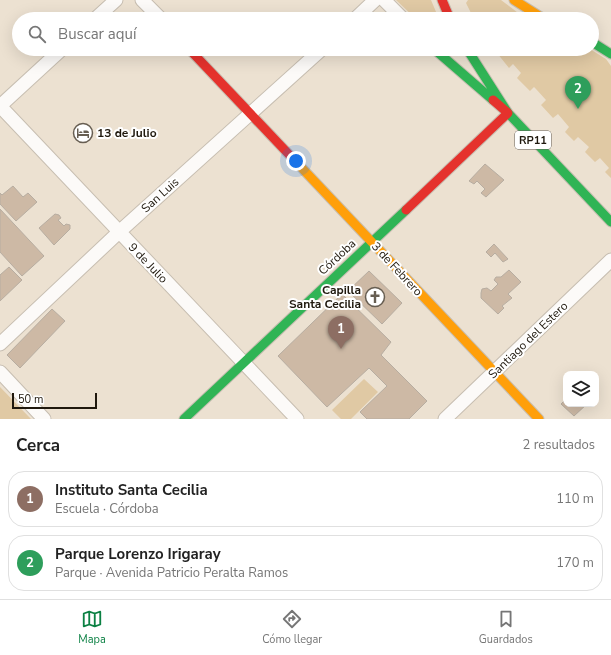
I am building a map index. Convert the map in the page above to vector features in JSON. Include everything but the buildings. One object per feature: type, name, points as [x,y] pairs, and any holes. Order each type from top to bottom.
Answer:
[{"type":"street","points":[[103,12],[116,0]]},
{"type":"street","points":[[142,0],[154,12]]},
{"type":"street","points":[[363,12],[376,0]]},
{"type":"street","points":[[384,0],[396,12]]},
{"type":"street","points":[[442,0],[447,12]]},
{"type":"street","points":[[514,0],[533,12]]},
{"type":"street","points":[[599,46],[611,54]]},
{"type":"street","points":[[0,106],[54,56]]},
{"type":"street","name":"3 de Febrero","points":[[196,56],[539,419]]},
{"type":"street","name":"San Luis","points":[[0,344],[119,232],[314,56]]},
{"type":"street","points":[[442,56],[508,113]]},
{"type":"street","name":"RP11","points":[[471,56],[508,113],[611,222]]},
{"type":"street","name":"9 de Julio","points":[[0,106],[297,419]]},
{"type":"street","name":"Córdoba","points":[[184,419],[508,113]]},
{"type":"street","name":"Santiago del Estero","points":[[445,419],[611,260]]},
{"type":"street","points":[[0,372],[44,419]]},
{"type":"shaded area","points":[[396,0],[431,0],[436,12],[409,12]]},
{"type":"shaded area","points":[[468,0],[501,0],[517,12],[470,12],[466,3]]},
{"type":"shaded area","points":[[599,55],[606,59],[611,66],[611,178],[605,172],[609,168],[600,158],[595,162],[585,152],[589,147],[578,137],[574,141],[565,132],[569,127],[558,114],[553,118],[541,105],[546,100],[536,89],[534,87],[530,91],[517,78],[521,73],[513,64],[509,68],[499,56],[599,56]]},
{"type":"shaded area","points":[[364,379],[378,392],[351,419],[341,419],[332,410]]},
{"type":"shaded area","points":[[0,387],[31,419],[0,419]]},
{"type":"traffic: fast","points":[[599,46],[611,54]]},
{"type":"traffic: fast","points":[[442,56],[493,100]]},
{"type":"traffic: fast","points":[[471,56],[508,113],[611,222]]},
{"type":"traffic: fast","points":[[184,419],[406,210]]},
{"type":"traffic: slow","points":[[514,0],[533,12]]},
{"type":"traffic: slow","points":[[299,165],[539,419]]},
{"type":"traffic: jam","points":[[442,0],[447,12]]},
{"type":"traffic: jam","points":[[196,56],[299,165]]},
{"type":"traffic: jam","points":[[406,210],[508,113],[493,100]]},
{"type":"place","name":"Parque Lorenzo Irigaray","points":[[578,109]]},
{"type":"place","name":"13 de Julio","points":[[83,133]]},
{"type":"place","name":"Capilla Santa Cecilia","points":[[375,297]]},
{"type":"place","name":"Instituto Santa Cecilia","points":[[341,349]]}]
